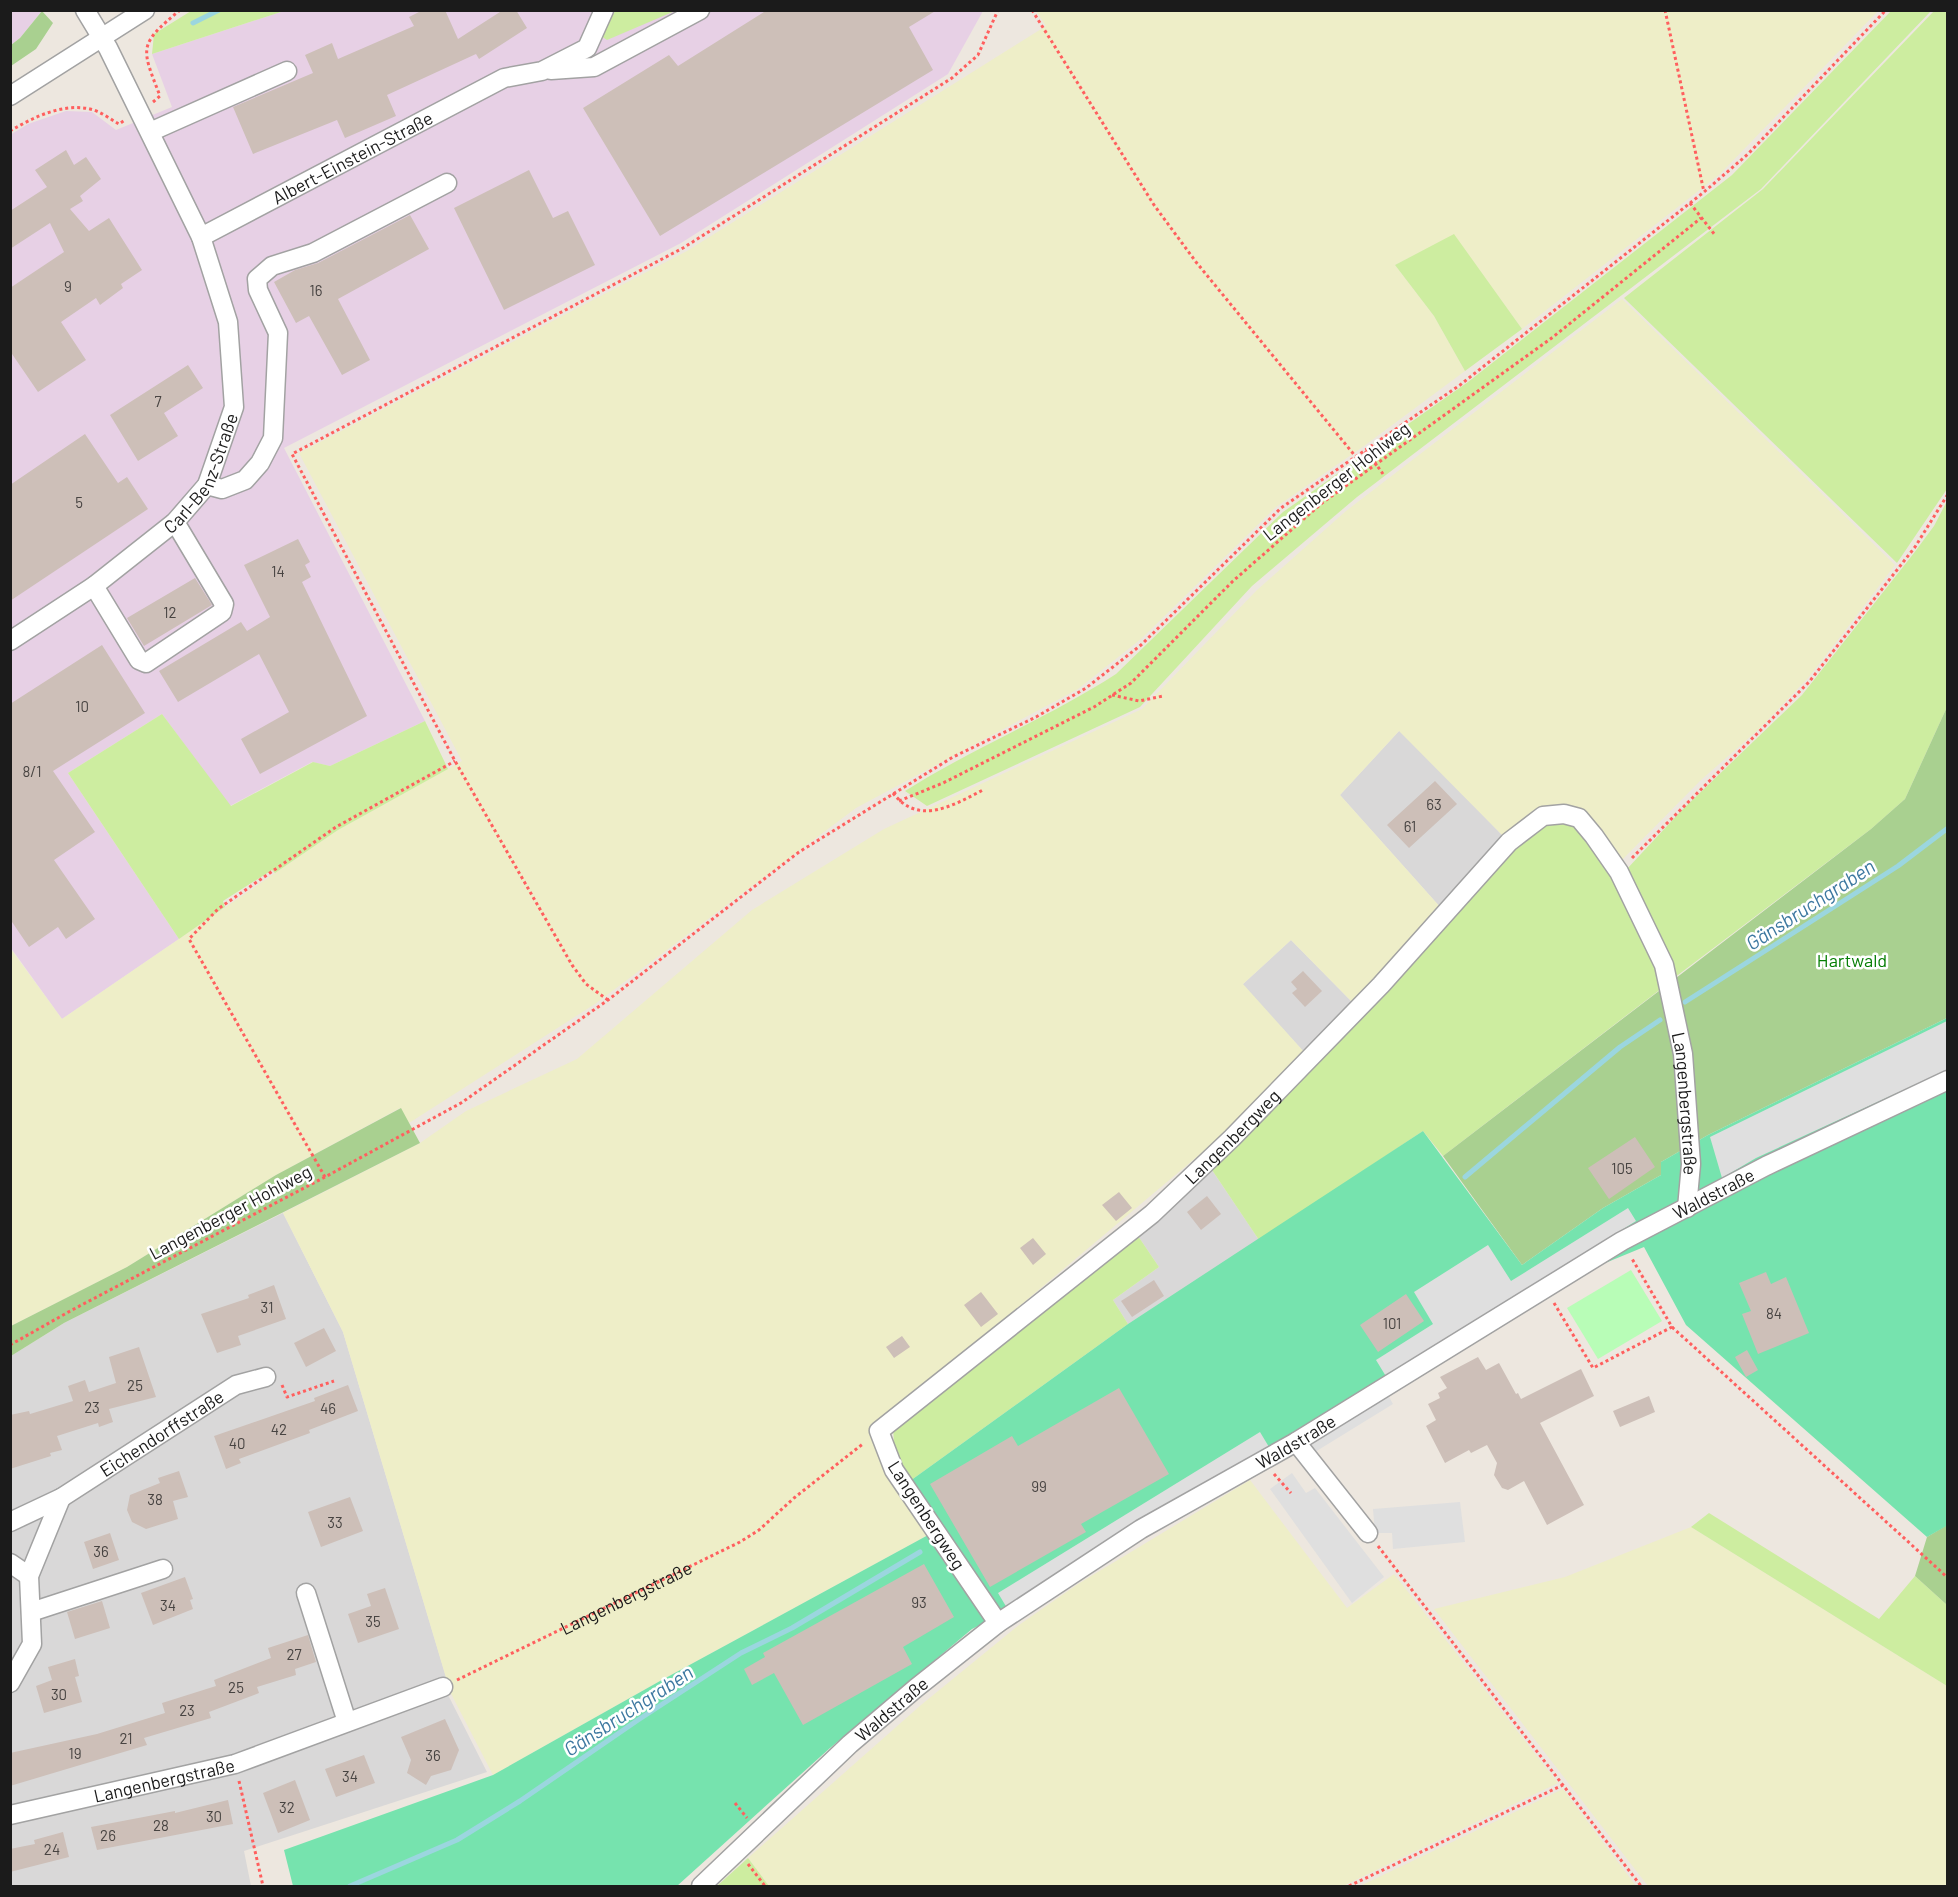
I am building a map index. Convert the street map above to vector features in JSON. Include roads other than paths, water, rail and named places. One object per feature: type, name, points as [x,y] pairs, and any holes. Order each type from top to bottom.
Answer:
[{"type":"street","name":"Carl-Benz-Straße","points":[[10,641],[94,586],[175,522],[207,484],[234,407],[228,322],[201,237],[140,110],[102,36],[85,10]]},
{"type":"street","points":[[10,96],[145,10]]},
{"type":"street","points":[[542,71],[587,48],[604,10]]},
{"type":"street","points":[[542,71],[594,67],[700,10]]},
{"type":"street","points":[[150,132],[287,71]]},
{"type":"street","name":"Albert-Einstein-Straße","points":[[201,237],[504,78],[542,71]]},
{"type":"street","points":[[207,484],[222,489],[245,480],[260,463],[273,438],[278,333],[258,290],[256,279],[272,266],[313,253],[447,183]]},
{"type":"street","points":[[94,586],[139,660],[146,663],[222,612],[224,604],[175,522]]},
{"type":"street","name":"Langenbergweg","points":[[998,1623],[894,1470],[879,1431],[1152,1214],[1240,1129],[1381,985],[1509,842],[1543,816],[1564,814],[1579,818],[1618,872],[1664,965],[1671,999]]},
{"type":"street","name":"Langenbergstraße","points":[[1671,999],[1683,1054],[1691,1164],[1687,1208]]},
{"type":"street","name":"Waldstraße","points":[[701,1887],[850,1744],[916,1688],[998,1623],[1145,1527],[1296,1442],[1622,1241],[1766,1166],[1947,1080]]},
{"type":"street","name":"Eichendorffstraße","points":[[10,1522],[61,1498],[236,1385],[263,1378]]},
{"type":"street","points":[[1296,1442],[1368,1533]]},
{"type":"street","points":[[10,1683],[32,1644],[29,1576],[61,1498]]},
{"type":"street","points":[[10,1563],[29,1576]]},
{"type":"street","points":[[31,1612],[162,1569]]},
{"type":"street","points":[[306,1593],[347,1722]]},
{"type":"street","name":"Langenbergstraße","points":[[10,1815],[235,1764],[443,1687]]},
{"type":"waterway","points":[[193,23],[219,10]]},
{"type":"waterway","name":"Gänsbruchgraben","points":[[1685,1002],[1898,866],[1948,828]]},
{"type":"waterway","name":"Gänsbruchgraben","points":[[1465,1177],[1620,1047],[1660,1020]]},
{"type":"waterway","name":"Gänsbruchgraben","points":[[350,1886],[457,1840],[520,1801],[741,1653],[792,1628],[920,1552]]},
{"type":"park label","name":"Hartwald","points":[[1852,960]]}]
